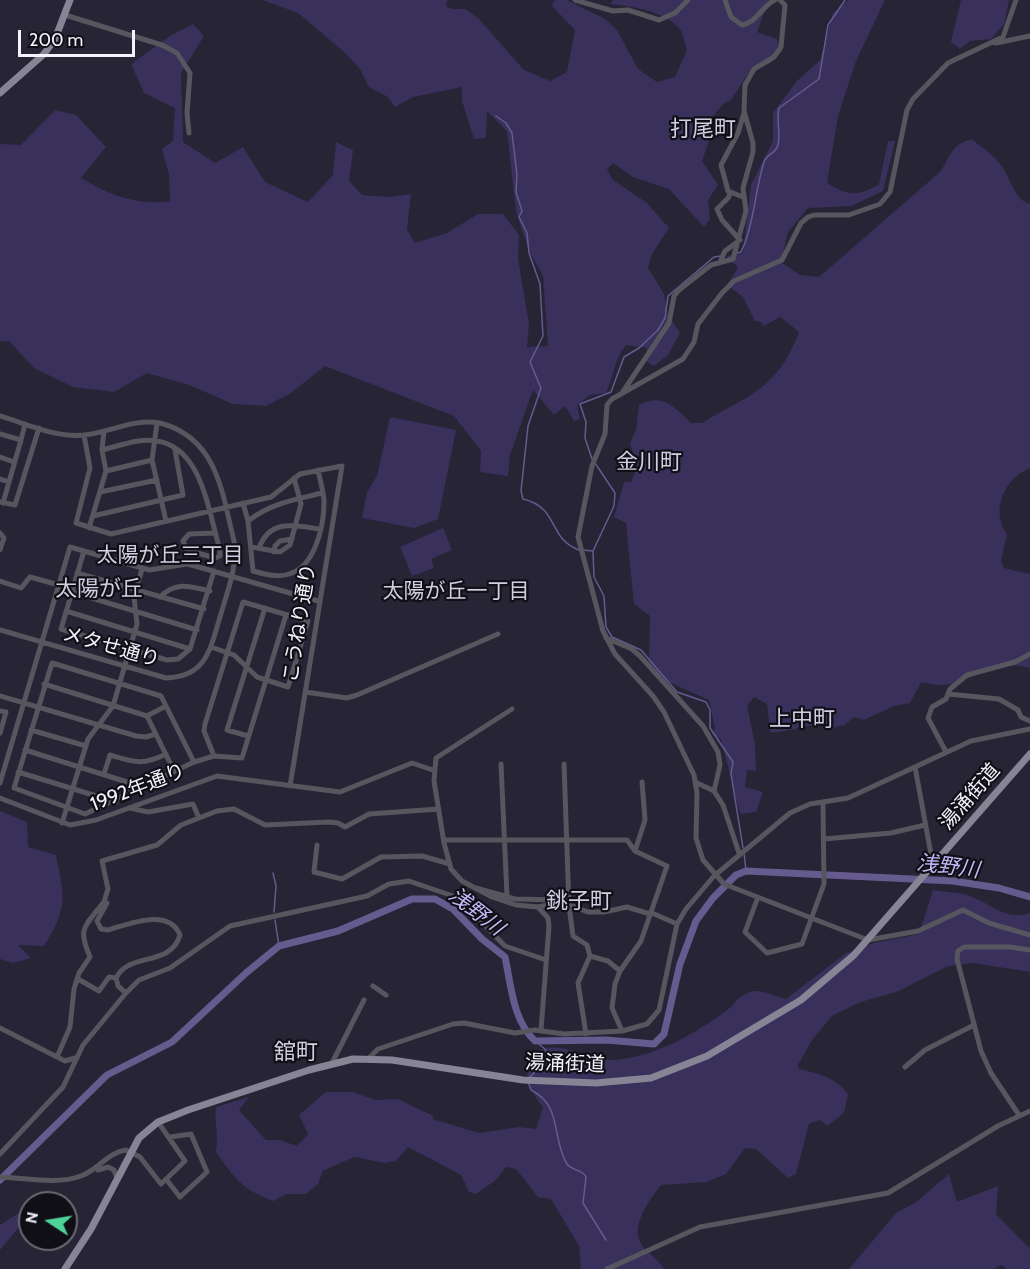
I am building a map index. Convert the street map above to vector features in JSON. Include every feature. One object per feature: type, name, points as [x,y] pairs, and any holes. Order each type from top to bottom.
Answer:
[{"type":"main road","points":[[0,93],[44,54],[55,39],[70,0]]},
{"type":"main road","name":"湯涌街道","points":[[65,1269],[76,1255],[139,1138],[158,1122],[188,1110],[332,1064],[369,1058],[523,1080],[616,1083],[651,1078],[707,1056],[801,1000],[868,940],[1030,754]]},
{"type":"street","points":[[575,0],[613,11],[628,10],[658,20],[675,13],[688,0]]},
{"type":"street","points":[[725,0],[731,17],[742,26],[753,21],[775,0]]},
{"type":"street","points":[[743,197],[730,192],[725,183],[721,165],[738,133],[744,111],[748,75],[774,57],[781,47],[785,5],[780,0]]},
{"type":"street","points":[[993,44],[1007,31],[1016,0]]},
{"type":"street","points":[[65,15],[162,45],[177,53],[190,73],[187,113],[189,133]]},
{"type":"street","points":[[1030,36],[993,44],[948,63],[913,99],[907,110],[893,183],[890,192],[880,204],[849,215],[814,215],[801,224],[776,265],[734,281],[722,293],[698,324],[694,342],[684,359],[621,395],[608,405],[605,434],[592,466],[578,537],[606,638],[615,654],[664,712],[695,782],[698,848],[714,876],[737,890],[868,940],[918,932],[963,910],[989,923],[1030,935]]},
{"type":"street","points":[[722,258],[734,257],[746,211],[743,197],[753,143],[744,111]]},
{"type":"street","points":[[730,192],[729,197],[717,209],[722,220],[740,240]]},
{"type":"street","points":[[621,395],[669,323],[674,296],[678,290],[722,258],[740,240]]},
{"type":"street","name":"メタせ通り","points":[[0,416],[60,435],[84,435],[137,423],[158,423],[178,430],[196,442],[209,456],[217,472],[236,550],[232,576],[204,663],[177,678],[165,678],[124,667],[0,630]]},
{"type":"street","points":[[158,423],[152,460],[166,521]]},
{"type":"street","points":[[25,424],[2,502],[15,505],[39,428]]},
{"type":"street","points":[[89,528],[106,471],[102,450],[104,431]]},
{"type":"street","points":[[0,434],[21,440]]},
{"type":"street","points":[[84,435],[90,468],[76,523],[111,534],[226,508],[243,503],[271,497],[294,478],[318,470],[324,501],[314,551],[308,561],[289,575],[276,576],[253,571],[248,520],[243,503]]},
{"type":"street","points":[[102,450],[139,441],[154,441],[175,450],[193,464],[201,479],[208,511],[215,533],[220,556],[215,558],[188,550],[183,541],[189,534],[215,533]]},
{"type":"street","points":[[93,516],[183,495],[175,450]]},
{"type":"street","points":[[0,457],[15,462]]},
{"type":"street","points":[[106,471],[152,460]]},
{"type":"street","name":"こうねり通り","points":[[290,786],[318,601],[342,466],[318,470]]},
{"type":"street","points":[[251,547],[274,552],[286,550],[292,539],[301,504],[294,478]]},
{"type":"street","points":[[0,479],[9,482]]},
{"type":"street","points":[[100,492],[157,480]]},
{"type":"street","points":[[248,520],[264,508],[322,493]]},
{"type":"street","points":[[259,548],[262,539],[276,526],[296,525],[319,529]]},
{"type":"street","points":[[0,550],[4,538],[1,533]]},
{"type":"street","points":[[274,552],[275,546],[280,541],[292,539]]},
{"type":"street","points":[[0,783],[70,547],[142,568],[195,566],[318,601]]},
{"type":"street","points":[[84,551],[61,628],[129,651],[173,660],[187,654],[190,649],[210,591],[214,572]]},
{"type":"street","points":[[195,566],[198,554]]},
{"type":"street","points":[[62,823],[86,746],[113,706],[120,684],[135,632],[137,612],[134,597],[142,568]]},
{"type":"street","points":[[77,573],[204,609]]},
{"type":"street","points":[[0,581],[21,588],[30,577],[59,585]]},
{"type":"street","points":[[160,597],[170,588],[179,585],[210,591]]},
{"type":"street","points":[[72,592],[197,630]]},
{"type":"street","points":[[211,647],[227,652],[257,677],[288,687],[308,621],[243,603],[227,652],[204,732],[214,756]]},
{"type":"street","points":[[248,736],[227,730],[265,608]]},
{"type":"street","points":[[66,611],[190,649]]},
{"type":"street","points":[[194,762],[161,696],[52,663],[14,788],[66,809],[85,814],[116,802],[194,762],[214,756],[242,758],[286,615]]},
{"type":"street","points":[[305,692],[347,698],[357,695],[498,634]]},
{"type":"street","points":[[606,638],[632,649],[640,656],[702,726],[720,755],[714,791]]},
{"type":"street","points":[[946,752],[927,715],[932,707],[946,699],[957,682],[967,675],[1015,662],[1030,654]]},
{"type":"street","points":[[44,684],[147,716],[166,706]]},
{"type":"street","points":[[948,694],[999,699],[1018,710],[1021,717],[1030,721]]},
{"type":"street","points":[[0,696],[146,738],[156,734]]},
{"type":"street","points":[[512,709],[436,758],[433,770],[450,864],[458,878],[472,887],[516,905],[538,907],[562,902]]},
{"type":"street","points":[[0,711],[6,712],[0,733]]},
{"type":"street","points":[[147,716],[174,771]]},
{"type":"street","points":[[369,1058],[378,1048],[453,1024],[464,1023],[498,1031],[538,1030],[586,1034],[640,1027],[656,1017],[665,989],[677,924],[696,895],[742,851],[796,809],[810,804],[823,804],[848,798],[971,741],[1030,729]]},
{"type":"street","points":[[31,730],[86,746]]},
{"type":"street","points":[[25,750],[143,787]]},
{"type":"street","points":[[104,774],[110,755],[138,763],[152,761],[166,754]]},
{"type":"street","name":"1992年通り","points":[[0,798],[62,823],[86,823],[217,776],[340,792],[412,764],[433,770]]},
{"type":"street","points":[[501,764],[507,896]]},
{"type":"street","points":[[564,764],[569,906],[574,938],[587,945],[590,956],[581,971],[578,983],[586,1034]]},
{"type":"street","points":[[915,767],[933,865]]},
{"type":"street","points":[[18,772],[116,802]]},
{"type":"street","points":[[635,851],[645,819],[642,782]]},
{"type":"street","points":[[695,782],[714,791],[729,817],[742,851]]},
{"type":"street","points":[[128,808],[148,812],[193,804],[199,818]]},
{"type":"street","points":[[758,897],[745,932],[767,953],[802,944],[824,879],[823,804]]},
{"type":"street","points":[[57,1057],[70,1027],[78,979],[90,957],[82,939],[82,932],[104,902],[108,889],[102,861],[158,845],[181,825],[217,811],[234,809],[265,825],[329,822],[345,827],[369,814],[439,809]]},
{"type":"street","points":[[824,838],[891,833],[925,825]]},
{"type":"street","points":[[444,840],[627,840],[635,851],[668,866],[641,942],[620,971],[615,984],[612,1008],[622,1031]]},
{"type":"street","points":[[317,845],[314,872],[342,879],[381,857],[422,856],[450,864]]},
{"type":"street","points":[[0,1154],[63,1087],[75,1058],[96,1028],[139,980],[177,963],[230,926],[366,896],[396,882],[409,881],[450,895],[463,903],[505,946],[546,960]]},
{"type":"street","points":[[472,887],[515,899],[562,902],[588,912],[604,912],[627,907],[651,913],[677,924]]},
{"type":"street","points":[[104,902],[107,903],[97,921],[101,929],[108,930],[157,919],[174,926],[180,935],[171,952],[140,960],[125,967],[116,978]]},
{"type":"street","points":[[538,907],[549,921],[538,1030]]},
{"type":"street","points":[[1020,1115],[991,1073],[974,1025],[957,959],[958,951],[964,947],[1010,947],[1030,950]]},
{"type":"street","points":[[590,956],[608,962],[620,971]]},
{"type":"street","points":[[78,979],[99,991],[109,977],[116,978]]},
{"type":"street","points":[[116,978],[118,986],[126,993]]},
{"type":"street","points":[[373,986],[386,996]]},
{"type":"street","points":[[332,1064],[364,1000]]},
{"type":"street","points":[[905,1066],[925,1050],[974,1025]]},
{"type":"street","points":[[0,1028],[64,1061],[75,1058]]},
{"type":"street","points":[[607,1269],[700,1227],[888,1193],[1030,1111]]},
{"type":"street","points":[[95,1170],[120,1150],[130,1152],[140,1157],[160,1184],[185,1161],[158,1122]]},
{"type":"street","points":[[166,1179],[180,1197],[207,1172],[190,1134],[170,1137]]},
{"type":"street","points":[[0,1177],[66,1180],[108,1167],[114,1170],[117,1178]]},
{"type":"shaded area","points":[[263,0],[447,0],[446,6],[452,9],[465,9],[478,18],[524,70],[550,81],[567,72],[575,30],[552,6],[554,0],[567,0],[605,19],[617,30],[638,69],[657,82],[675,77],[687,50],[681,32],[672,22],[656,13],[610,4],[613,0],[769,0],[757,32],[777,39],[781,52],[769,64],[753,66],[731,100],[723,104],[707,124],[710,138],[702,161],[718,185],[708,200],[710,219],[704,227],[669,189],[633,177],[613,163],[607,169],[613,180],[647,203],[669,228],[652,254],[648,268],[664,294],[668,315],[680,333],[668,355],[654,366],[646,361],[647,348],[626,345],[619,356],[606,393],[590,395],[577,405],[580,419],[574,421],[565,406],[554,415],[533,390],[510,455],[508,476],[480,472],[481,451],[454,416],[325,366],[291,393],[266,406],[233,404],[189,385],[147,373],[114,392],[73,387],[34,368],[9,341],[0,342],[0,144],[21,145],[55,110],[76,115],[106,147],[81,178],[124,198],[147,202],[170,201],[169,175],[162,149],[173,141],[175,108],[144,93],[131,64],[170,36],[193,24],[204,36],[181,73],[183,142],[215,163],[243,147],[265,182],[308,202],[333,175],[336,142],[353,150],[349,181],[362,195],[390,197],[411,194],[407,229],[415,243],[447,233],[478,214],[503,214],[519,235],[518,258],[529,325],[527,347],[548,346],[543,276],[528,249],[516,211],[507,131],[487,111],[486,138],[474,139],[462,101],[462,87],[413,97],[395,107],[388,97],[369,87],[360,69],[344,52],[298,13]]},
{"type":"shaded area","points":[[848,0],[885,0],[856,61],[838,116],[827,183],[853,193],[865,191],[879,184],[888,141],[895,141],[883,191],[852,206],[808,208],[788,232],[781,262],[800,275],[819,277],[941,171],[953,150],[967,141],[973,140],[996,159],[1015,192],[1030,204],[1030,468],[1013,479],[1007,487],[1002,496],[1000,516],[1007,534],[1001,561],[1004,568],[1030,574],[1030,668],[1006,665],[955,683],[935,685],[921,682],[910,703],[894,706],[864,720],[854,717],[844,725],[832,728],[817,725],[770,732],[767,704],[754,697],[747,706],[755,744],[756,771],[747,770],[745,787],[763,792],[756,812],[740,814],[721,739],[712,734],[715,728],[709,700],[662,679],[649,662],[650,616],[634,604],[626,523],[614,517],[624,482],[631,482],[637,468],[630,443],[636,430],[639,405],[655,400],[662,401],[668,403],[691,423],[702,423],[761,388],[772,378],[791,351],[799,332],[780,317],[764,326],[761,322],[755,321],[743,297],[727,285],[738,268],[727,256],[743,253],[751,185],[773,141],[773,113],[797,81],[820,60],[833,13]]},
{"type":"shaded area","points":[[961,0],[1009,0],[1004,24],[991,39],[970,41],[960,49],[951,42]]},
{"type":"shaded area","points":[[390,417],[456,430],[438,519],[414,528],[362,518],[367,492],[377,476]]},
{"type":"shaded area","points":[[443,528],[452,550],[431,559],[434,568],[412,576],[400,547]]},
{"type":"shaded area","points":[[0,811],[27,822],[28,847],[56,855],[62,893],[61,912],[44,946],[18,945],[31,958],[13,963],[0,959]]},
{"type":"shaded area","points":[[933,890],[967,895],[1013,915],[1030,913],[1030,972],[973,963],[948,966],[899,991],[861,1002],[833,1015],[812,1040],[798,1065],[799,1069],[826,1077],[843,1088],[848,1094],[844,1113],[827,1126],[820,1120],[809,1124],[796,1174],[788,1178],[756,1149],[745,1148],[726,1174],[706,1182],[661,1185],[642,1214],[638,1230],[642,1245],[664,1269],[581,1269],[579,1246],[551,1199],[538,1197],[516,1169],[506,1167],[496,1180],[476,1194],[469,1192],[461,1175],[408,1147],[396,1161],[385,1163],[354,1157],[323,1171],[318,1184],[306,1194],[287,1194],[273,1201],[240,1182],[216,1152],[216,1107],[249,1097],[239,1110],[266,1140],[280,1140],[297,1146],[308,1134],[299,1115],[326,1092],[353,1092],[375,1100],[398,1099],[433,1116],[433,1119],[479,1133],[519,1127],[536,1129],[543,1107],[534,1095],[529,1082],[530,1055],[541,1050],[561,1048],[598,1059],[624,1059],[640,1056],[686,1037],[726,1011],[749,992],[762,992],[786,999],[846,953],[874,943],[919,934]]},
{"type":"shaded area","points":[[949,1174],[957,1202],[998,1186],[996,1214],[1030,1249],[1030,1269],[1007,1269],[1001,1265],[994,1269],[849,1269],[896,1213],[916,1202]]},
{"type":"shaded area","points":[[18,1213],[18,1228],[0,1250],[0,1225]]},
{"type":"waterway","points":[[737,253],[741,252],[749,230],[764,162],[778,145],[779,108],[819,79],[828,25],[845,0]]},
{"type":"waterway","points":[[496,116],[506,123],[512,133],[517,175],[516,192],[522,211],[519,217],[527,233],[529,253],[540,284],[543,336],[530,362],[541,388],[528,426],[521,491],[523,499],[543,509],[562,538],[579,550]]},
{"type":"waterway","points":[[592,459],[585,438],[586,422],[580,404],[611,392],[624,357],[639,348],[658,330],[665,318],[668,296],[714,257],[721,256]]},
{"type":"waterway","points":[[595,463],[615,493],[614,506],[593,551],[594,577],[604,596],[606,627],[612,637],[641,650],[677,692],[706,702],[710,710],[710,728],[733,762],[731,774],[743,848]]},
{"type":"waterway","points":[[584,550],[592,551]]},
{"type":"waterway","points":[[744,852],[746,871]]},
{"type":"waterway","name":"浅野川","points":[[0,1180],[107,1075],[172,1042],[246,973],[279,946],[338,931],[412,899],[435,899],[453,909],[482,939],[505,957],[517,1013],[535,1041],[606,1040],[654,1044],[664,1034],[680,964],[696,921],[713,898],[736,875],[746,871],[953,881],[999,888],[1030,897]]},
{"type":"waterway","points":[[273,873],[276,886],[274,912]]},
{"type":"waterway","points":[[275,920],[279,946]]},
{"type":"waterway","points":[[530,1077],[549,1058],[545,1049],[535,1041]]},
{"type":"waterway","points":[[528,1082],[531,1090],[548,1105],[567,1164],[586,1177],[583,1203],[606,1240]]},
{"type":"district","name":"打尾町","points":[[703,130]]},
{"type":"district","name":"金川町","points":[[649,463]]},
{"type":"district","name":"太陽が丘三丁目","points":[[170,556]]},
{"type":"district","name":"太陽が丘","points":[[99,590]]},
{"type":"district","name":"太陽が丘一丁目","points":[[456,592]]},
{"type":"district","name":"上中町","points":[[802,720]]},
{"type":"district","name":"銚子町","points":[[579,902]]},
{"type":"district","name":"舘町","points":[[296,1053]]}]
